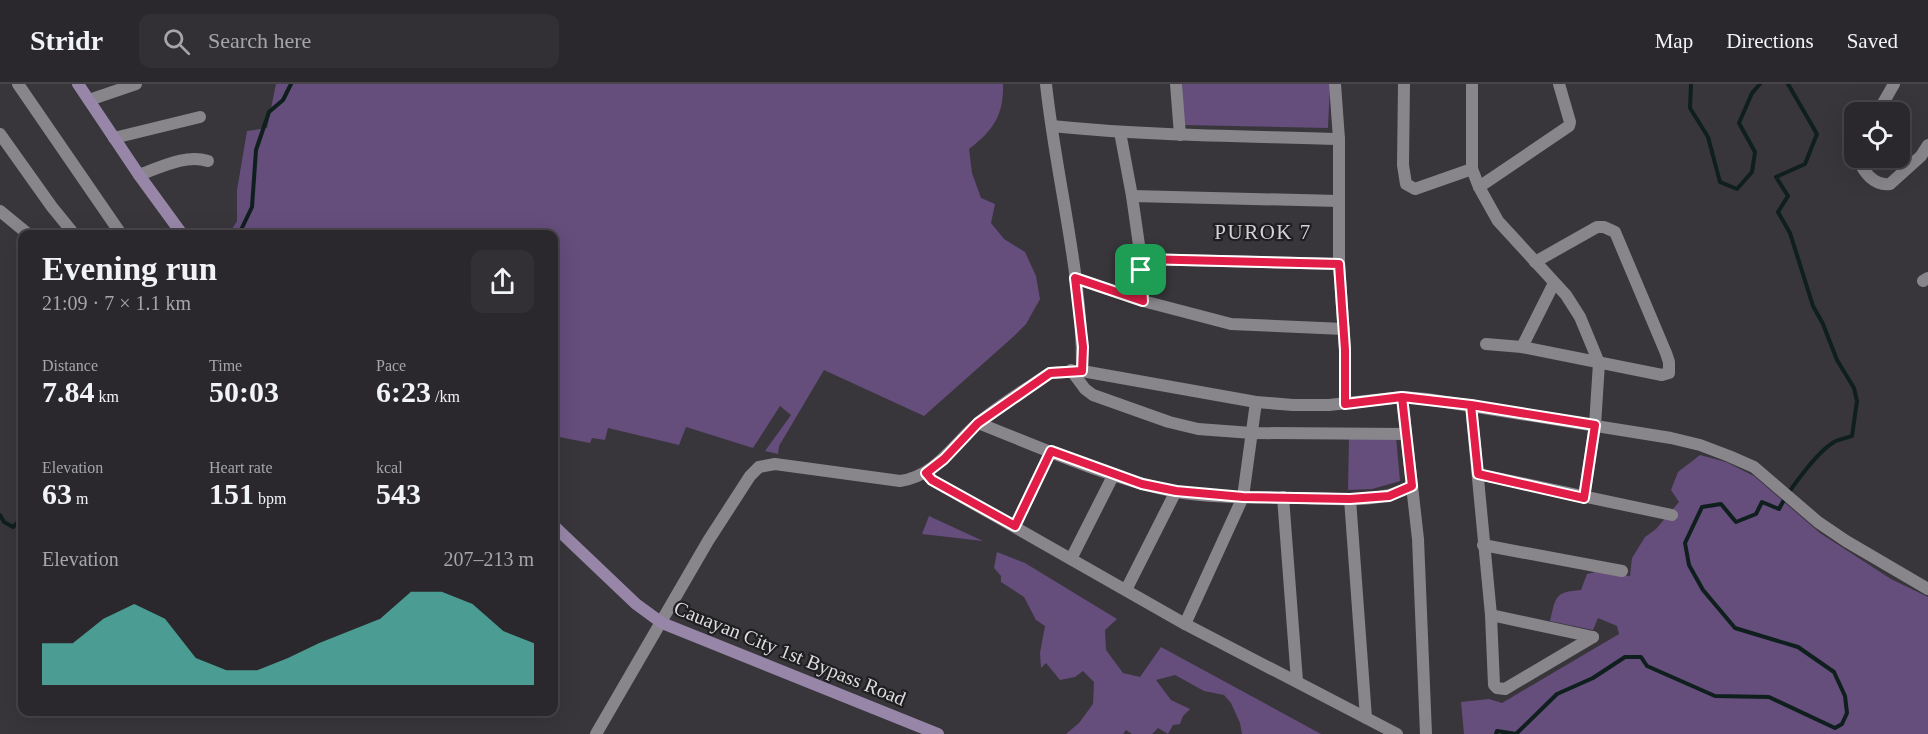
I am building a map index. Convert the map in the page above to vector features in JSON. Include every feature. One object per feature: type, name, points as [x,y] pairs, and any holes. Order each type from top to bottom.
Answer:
[{"type":"main road","points":[[78,84],[179,230]]},
{"type":"main road","name":"Cauayan City 1st Bypass Road","points":[[558,530],[636,604],[662,623],[938,734]]},
{"type":"street","points":[[18,84],[118,230]]},
{"type":"street","points":[[89,100],[136,84]]},
{"type":"street","points":[[1046,84],[1083,347],[1077,371],[1085,390],[1169,423],[1198,429],[1252,433],[1406,434]]},
{"type":"street","points":[[1176,84],[1180,135]]},
{"type":"street","points":[[1335,84],[1339,139],[1339,264],[1344,329],[1345,404]]},
{"type":"street","points":[[1404,84],[1403,165],[1407,184],[1415,189],[1425,187],[1472,169]]},
{"type":"street","points":[[1472,84],[1472,169],[1479,187],[1498,221],[1566,295],[1580,318],[1599,363],[1595,425],[1584,498]]},
{"type":"street","points":[[1479,187],[1569,126],[1570,122],[1559,84]]},
{"type":"street","points":[[1884,102],[1894,84]]},
{"type":"street","points":[[114,138],[200,117]]},
{"type":"street","points":[[1052,126],[1180,135],[1339,139]]},
{"type":"street","points":[[1120,132],[1141,259],[1143,301]]},
{"type":"street","points":[[0,134],[71,230]]},
{"type":"street","points":[[1910,168],[1924,156],[1928,145]]},
{"type":"street","points":[[139,175],[197,158],[208,161]]},
{"type":"street","points":[[1862,168],[1871,179],[1884,185],[1890,184],[1910,168]]},
{"type":"street","points":[[1132,196],[1339,201]]},
{"type":"street","points":[[0,211],[23,230]]},
{"type":"street","points":[[1486,344],[1522,347],[1662,375],[1669,373],[1666,353],[1618,238],[1609,228],[1597,227],[1535,262]]},
{"type":"street","points":[[1141,259],[1339,264]]},
{"type":"street","points":[[1075,278],[1143,301],[1231,324],[1344,329]]},
{"type":"street","points":[[1522,347],[1554,283]]},
{"type":"street","points":[[597,734],[708,541],[750,476],[759,467],[775,464],[900,481],[926,473],[944,459],[978,423],[1050,373],[1077,371],[1256,402],[1306,406],[1402,397],[1471,405],[1700,445],[1754,467],[1818,522],[1928,589]]},
{"type":"street","points":[[1402,397],[1418,539],[1426,734]]},
{"type":"street","points":[[1185,624],[1243,497],[1256,402]]},
{"type":"street","points":[[1471,405],[1491,615],[1494,685],[1501,689],[1511,685],[1593,637],[1491,615]]},
{"type":"street","points":[[978,423],[1142,484],[1176,491],[1243,497],[1350,499],[1389,496],[1412,486]]},
{"type":"street","points":[[1015,526],[1051,451]]},
{"type":"street","points":[[926,473],[932,480],[1185,624],[1397,734]]},
{"type":"street","points":[[1071,559],[1114,474]]},
{"type":"street","points":[[1478,474],[1584,498],[1672,514]]},
{"type":"street","points":[[1126,590],[1176,491]]},
{"type":"street","points":[[1283,497],[1297,681]]},
{"type":"street","points":[[1350,499],[1366,718]]},
{"type":"street","points":[[1483,545],[1623,571]]},
{"type":"shaded area","points":[[276,84],[1003,84],[999,113],[991,129],[969,149],[972,173],[981,198],[995,204],[991,223],[1004,239],[1025,252],[1036,276],[1040,299],[1026,324],[924,416],[824,370],[779,446],[778,454],[765,451],[791,415],[780,406],[753,448],[686,427],[679,445],[608,428],[605,440],[592,438],[590,443],[558,437],[558,230],[231,230],[237,221],[237,190],[247,131],[267,128]]},
{"type":"shaded area","points":[[1181,84],[1330,84],[1328,128],[1182,125]]},
{"type":"shaded area","points":[[1396,437],[1400,481],[1372,489],[1348,490],[1349,438]]},
{"type":"shaded area","points":[[1700,455],[1726,462],[1754,476],[1820,533],[1891,579],[1928,597],[1928,734],[1464,734],[1461,702],[1489,699],[1502,703],[1619,634],[1617,626],[1598,618],[1593,630],[1550,621],[1555,601],[1561,594],[1581,590],[1587,574],[1596,572],[1630,576],[1632,558],[1645,537],[1656,529],[1679,502],[1671,490],[1678,472]]},
{"type":"shaded area","points":[[929,516],[983,541],[922,534]]},
{"type":"shaded area","points":[[997,552],[1025,563],[1117,619],[1105,630],[1106,650],[1123,673],[1140,677],[1161,647],[1321,734],[1242,734],[1231,703],[1224,695],[1204,691],[1175,675],[1156,680],[1171,700],[1190,709],[1183,716],[1180,724],[1173,725],[1168,734],[1158,728],[1152,734],[1132,734],[1126,730],[1123,734],[1066,734],[1079,723],[1093,704],[1094,682],[1083,671],[1075,677],[1060,680],[1046,663],[1041,668],[1040,653],[1045,626],[1036,620],[1024,597],[1001,582],[1001,576],[994,568]]},
{"type":"waterway","points":[[241,230],[252,207],[256,150],[269,112],[283,100],[291,84]]},
{"type":"waterway","points":[[1691,84],[1690,108],[1708,137],[1720,182],[1737,189],[1752,172],[1755,152],[1739,123],[1752,93],[1760,84]]},
{"type":"waterway","points":[[1496,734],[1497,731],[1516,734],[1557,694],[1593,678],[1625,657],[1641,657],[1647,666],[1715,696],[1769,697],[1835,728],[1842,724],[1847,713],[1845,696],[1834,672],[1798,647],[1735,628],[1703,590],[1689,565],[1685,543],[1702,507],[1721,504],[1736,522],[1756,514],[1762,502],[1779,509],[1796,483],[1820,454],[1834,442],[1852,436],[1857,401],[1854,388],[1837,360],[1823,324],[1813,306],[1790,233],[1778,212],[1788,196],[1776,177],[1805,164],[1817,134],[1788,84]]},
{"type":"waterway","points":[[0,515],[4,522],[13,527],[18,522]]},
{"type":"district","name":"PUROK 7","points":[[1263,232]]},
{"type":"route","points":[[1141,270],[1141,259],[1339,264],[1345,350],[1345,404],[1402,397],[1427,399],[1471,405],[1478,474],[1584,498],[1595,425],[1471,405],[1402,397],[1412,486],[1399,493],[1380,498],[1243,497],[1176,491],[1142,484],[1051,451],[1015,526],[932,480],[926,473],[944,459],[978,423],[1050,373],[1082,371],[1083,347],[1075,278],[1143,301],[1141,270]]}]
